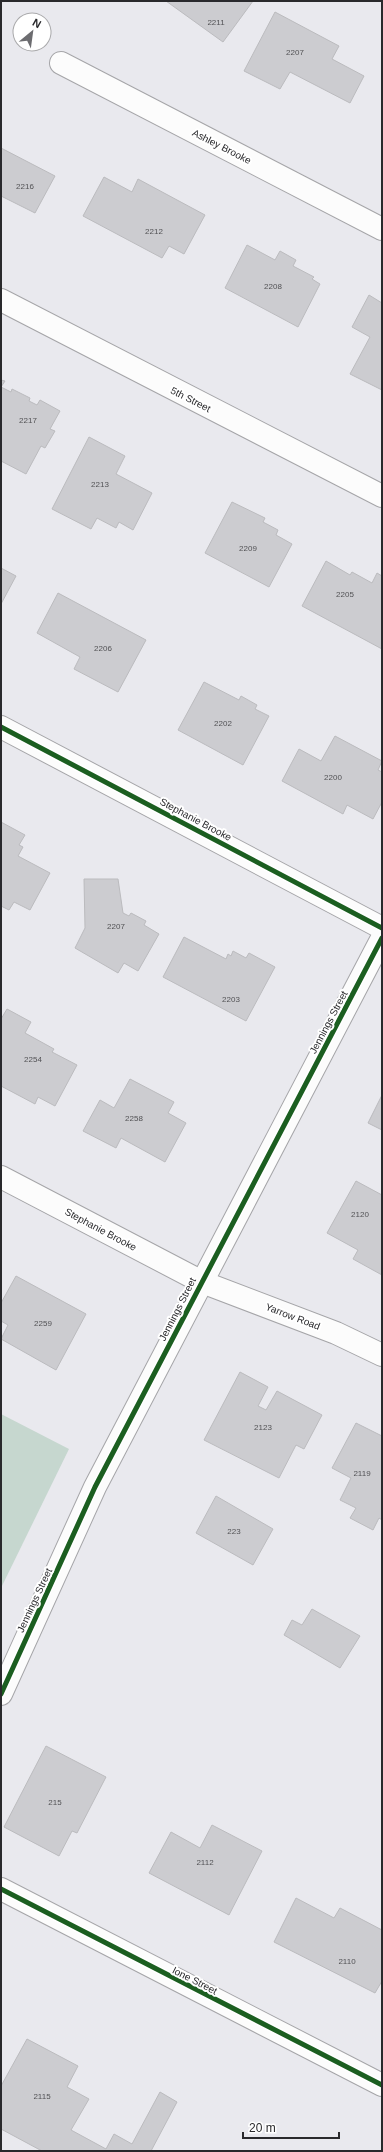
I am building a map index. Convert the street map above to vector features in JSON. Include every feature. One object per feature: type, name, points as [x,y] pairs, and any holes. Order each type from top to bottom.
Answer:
[{"type":"street","name":"Ashley Brooke","points":[[61,63],[382,229]]},
{"type":"street","name":"5th Street","points":[[1,300],[100,353],[382,496]]},
{"type":"street","name":"Stephanie Brooke","points":[[1,726],[382,928]]},
{"type":"street","name":"Jennings Street","points":[[1,1694],[95,1487],[382,938]]},
{"type":"street","name":"Stephanie Brooke","points":[[1,1177],[202,1282]]},
{"type":"street","name":"Yarrow Road","points":[[202,1282],[336,1333],[382,1355]]},
{"type":"street","name":"Ione Street","points":[[1,1890],[382,2085]]},
{"type":"shaded area","points":[[1,1414],[69,1449],[1,1588]]},
{"type":"building","points":[[166,1],[253,1],[223,42]]},
{"type":"building","points":[[275,12],[339,46],[332,59],[364,76],[350,103],[290,72],[280,89],[244,71]]},
{"type":"building","points":[[1,148],[55,176],[35,213],[1,196]]},
{"type":"building","points":[[104,177],[132,192],[138,179],[205,215],[184,254],[169,246],[162,258],[83,216]]},
{"type":"building","points":[[247,245],[275,260],[280,251],[296,260],[293,266],[314,277],[312,279],[320,284],[298,327],[225,288]]},
{"type":"building","points":[[369,295],[382,303],[382,390],[350,374],[370,337],[352,327]]},
{"type":"building","points":[[1,380],[5,381],[1,387]]},
{"type":"building","points":[[1,387],[11,392],[12,389],[30,398],[29,401],[37,405],[40,400],[60,411],[50,429],[55,431],[45,448],[41,446],[26,474],[1,461]]},
{"type":"building","points":[[89,437],[125,456],[116,474],[152,493],[133,530],[119,522],[116,528],[97,518],[91,529],[52,509]]},
{"type":"building","points":[[232,502],[265,518],[263,522],[278,530],[276,535],[292,544],[269,587],[205,553]]},
{"type":"building","points":[[326,561],[350,575],[352,572],[372,583],[377,573],[382,576],[382,649],[302,606]]},
{"type":"building","points":[[1,568],[16,576],[1,604]]},
{"type":"building","points":[[58,593],[146,640],[118,692],[74,669],[80,657],[37,633]]},
{"type":"building","points":[[204,682],[239,700],[241,696],[257,705],[255,709],[269,716],[243,765],[178,730]]},
{"type":"building","points":[[335,736],[382,761],[378,770],[382,772],[382,802],[373,819],[347,805],[343,814],[282,781],[299,749],[321,761]]},
{"type":"building","points":[[1,822],[25,835],[19,845],[23,847],[18,856],[50,873],[30,910],[14,902],[9,910],[1,906]]},
{"type":"building","points":[[84,879],[118,879],[123,913],[129,916],[131,913],[146,921],[144,925],[159,934],[138,971],[124,963],[118,973],[75,948],[85,928]]},
{"type":"building","points":[[184,937],[226,959],[228,954],[231,956],[233,951],[246,958],[249,953],[275,967],[246,1021],[163,977]]},
{"type":"building","points":[[7,1009],[31,1022],[25,1033],[54,1049],[52,1052],[77,1065],[55,1106],[38,1097],[35,1104],[1,1086],[1,1019]]},
{"type":"building","points":[[130,1079],[174,1102],[168,1113],[186,1123],[165,1162],[121,1138],[116,1148],[83,1131],[100,1100],[114,1108]]},
{"type":"building","points":[[382,1095],[382,1130],[368,1123]]},
{"type":"building","points":[[356,1181],[382,1195],[382,1275],[353,1259],[358,1250],[327,1233]]},
{"type":"building","points":[[16,1276],[86,1314],[56,1370],[1,1339],[8,1325],[1,1321],[1,1303]]},
{"type":"building","points":[[240,1372],[268,1387],[258,1406],[266,1410],[277,1391],[322,1415],[304,1449],[296,1445],[279,1478],[204,1440]]},
{"type":"building","points":[[356,1423],[382,1436],[382,1520],[379,1518],[373,1530],[350,1518],[356,1508],[340,1500],[351,1478],[332,1468]]},
{"type":"building","points":[[216,1496],[273,1529],[253,1565],[196,1533]]},
{"type":"building","points":[[312,1609],[360,1636],[340,1668],[284,1635],[292,1620],[302,1625]]},
{"type":"building","points":[[46,1746],[106,1777],[77,1833],[72,1831],[59,1856],[4,1827]]},
{"type":"building","points":[[212,1825],[262,1851],[229,1915],[149,1873],[171,1832],[200,1848]]},
{"type":"building","points":[[296,1898],[334,1918],[340,1908],[382,1930],[382,1981],[375,1993],[274,1942]]},
{"type":"building","points":[[27,2039],[78,2066],[67,2087],[89,2099],[71,2130],[106,2149],[114,2134],[132,2144],[160,2092],[177,2102],[151,2151],[42,2151],[1,2129],[1,2086]]},
{"type":"cycle path","points":[[1,727],[382,928]]},
{"type":"cycle path","points":[[1,1694],[95,1487],[382,938]]},
{"type":"cycle path","points":[[1,1889],[382,2085]]}]
